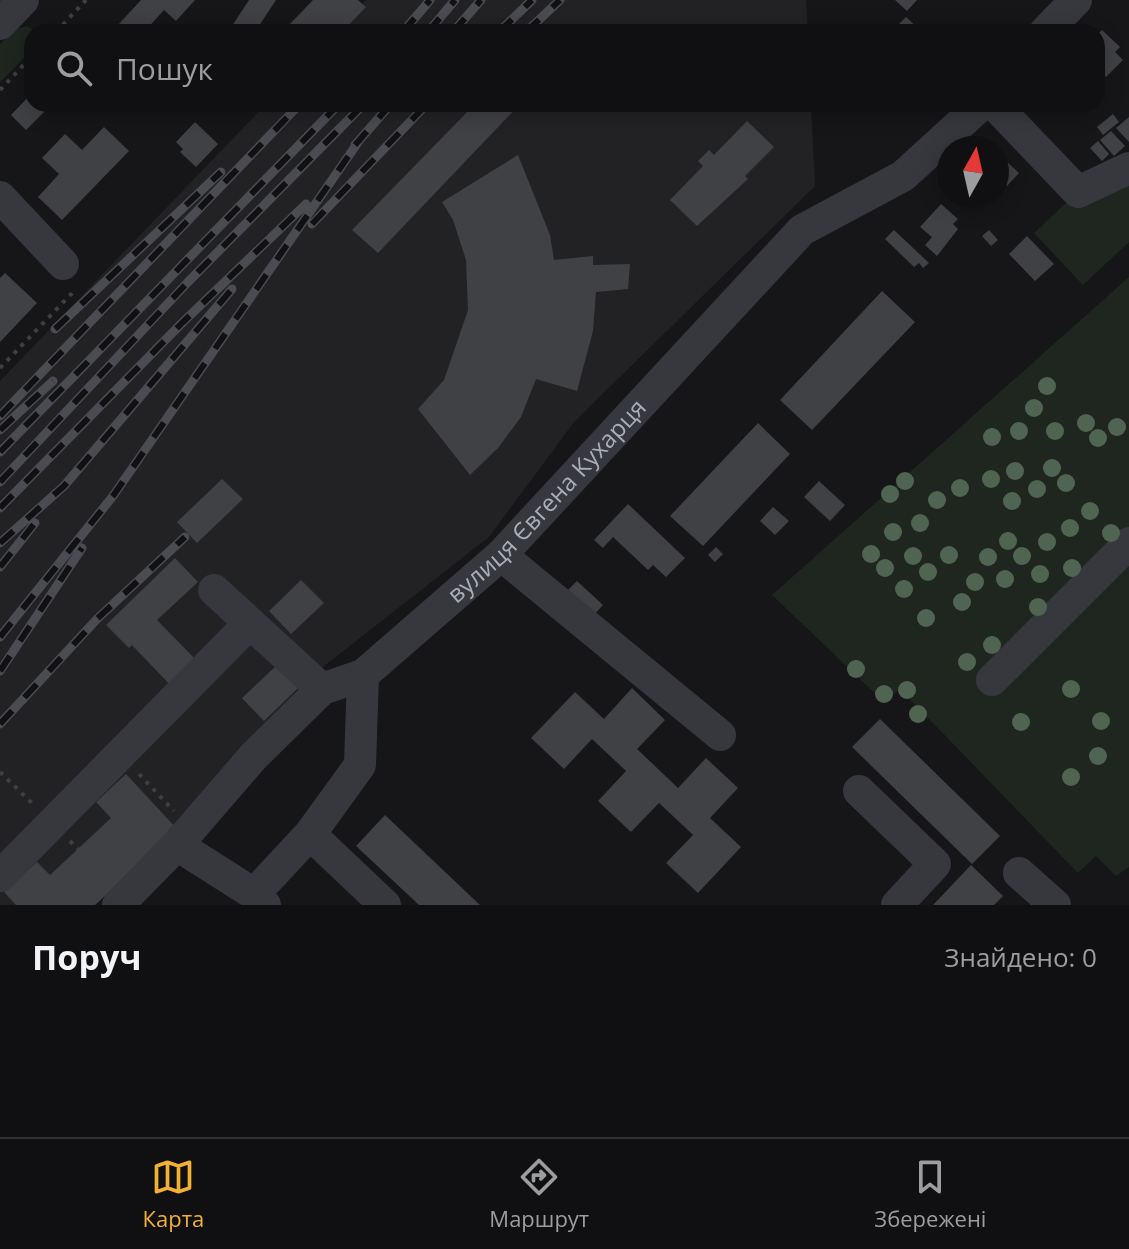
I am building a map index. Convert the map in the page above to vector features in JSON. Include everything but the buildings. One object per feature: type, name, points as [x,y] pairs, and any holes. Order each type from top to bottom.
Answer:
[{"type":"street","points":[[0,24],[23,0]]},
{"type":"street","points":[[1053,24],[1076,0]]},
{"type":"street","name":"вулиця Євгена Кухарця","points":[[118,905],[180,833],[322,689],[363,675],[501,555],[802,230],[903,176],[973,112]]},
{"type":"street","points":[[1002,112],[1078,192],[1129,168]]},
{"type":"street","points":[[0,197],[63,264]]},
{"type":"street","points":[[992,680],[1129,543]]},
{"type":"street","points":[[501,555],[720,735]]},
{"type":"street","points":[[214,590],[322,689]]},
{"type":"street","points":[[0,876],[250,623]]},
{"type":"street","points":[[180,833],[260,899],[360,765],[363,675]]},
{"type":"street","points":[[859,791],[935,864],[897,905]]},
{"type":"street","points":[[310,834],[385,905]]},
{"type":"street","points":[[1019,873],[1055,905]]},
{"type":"path","points":[[64,24],[86,0]]},
{"type":"path","points":[[0,90],[24,64]]},
{"type":"path","points":[[0,368],[78,287],[63,264]]},
{"type":"path","points":[[121,755],[180,833]]},
{"type":"shaded area","points":[[366,0],[806,0],[808,24],[343,24]]},
{"type":"shaded area","points":[[24,27],[24,58],[0,82],[0,44],[16,29]]},
{"type":"shaded area","points":[[258,112],[811,112],[815,186],[574,422],[489,537],[310,677],[177,829],[95,905],[0,905],[0,381]]},
{"type":"shaded area","points":[[1129,168],[1129,242],[1083,285],[1034,233],[1078,192]]},
{"type":"shaded area","points":[[1129,277],[1129,867],[1116,876],[1096,856],[1078,873],[900,689],[884,702],[772,595]]},
{"type":"railway","points":[[410,24],[430,0]]},
{"type":"railway","points":[[435,24],[455,0]]},
{"type":"railway","points":[[460,24],[481,0]]},
{"type":"railway","points":[[507,24],[532,0]]},
{"type":"railway","points":[[534,24],[560,0]]},
{"type":"railway","points":[[0,416],[292,112]]},
{"type":"railway","points":[[0,452],[331,112]]},
{"type":"railway","points":[[0,482],[188,282],[356,112]]},
{"type":"railway","points":[[355,145],[384,112]]},
{"type":"railway","points":[[312,224],[419,112]]},
{"type":"railway","points":[[0,637],[113,496],[361,138]]},
{"type":"railway","points":[[55,329],[221,172]]},
{"type":"railway","points":[[0,508],[183,322],[306,204]]},
{"type":"railway","points":[[0,543],[64,486],[232,289]]},
{"type":"railway","points":[[0,430],[53,381]]},
{"type":"railway","points":[[0,567],[35,523]]},
{"type":"railway","points":[[0,724],[97,619],[185,537]]},
{"type":"railway","points":[[0,671],[82,548]]}]
